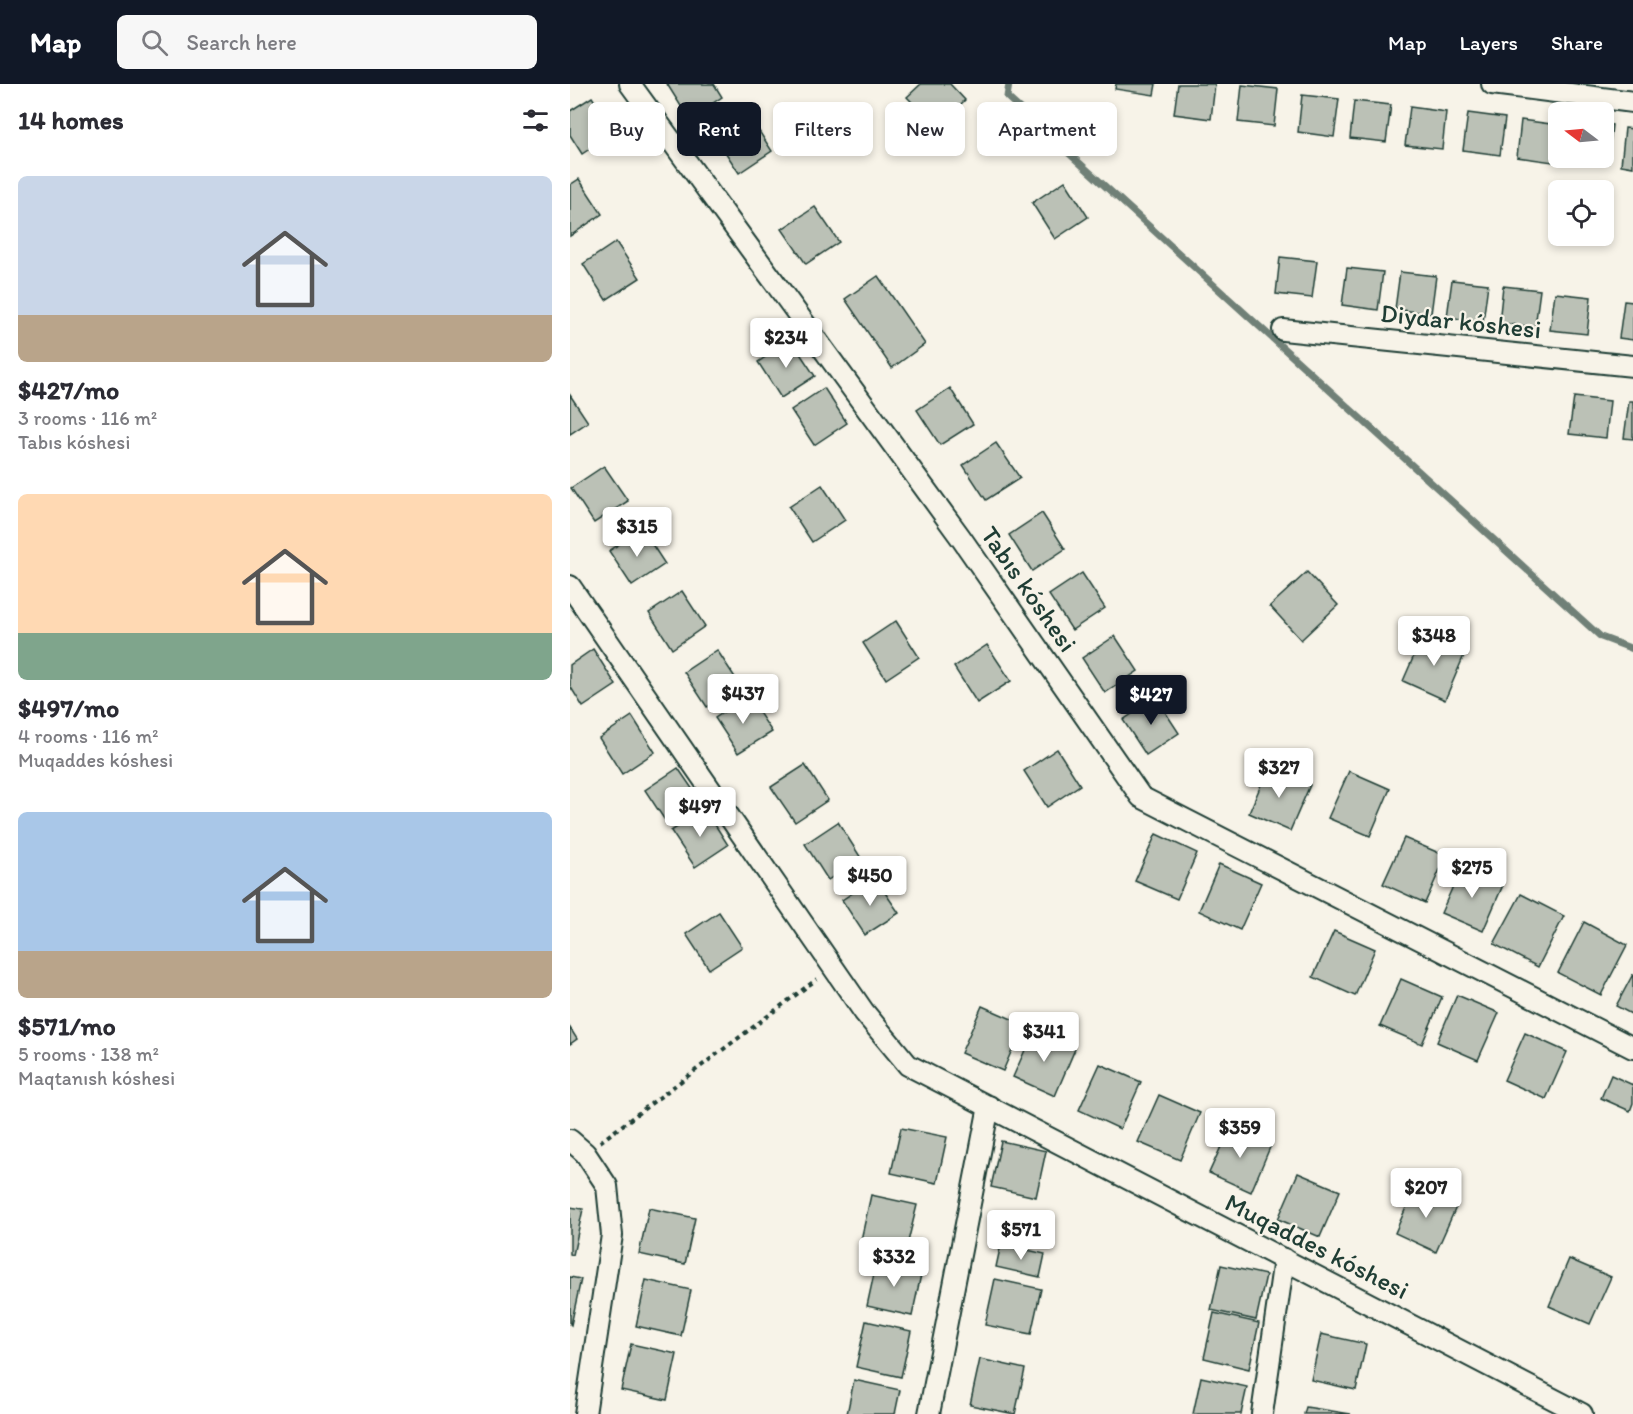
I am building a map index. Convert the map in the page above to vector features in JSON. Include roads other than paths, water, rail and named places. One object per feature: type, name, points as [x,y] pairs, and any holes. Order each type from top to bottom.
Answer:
[{"type":"street","name":"Tabıs kóshesi","points":[[630,84],[940,510],[1141,797],[1633,1048]]},
{"type":"street","points":[[1492,84],[1633,102]]},
{"type":"street","name":"Diydar kóshesi","points":[[1283,330],[1633,366]]},
{"type":"street","name":"Muqaddes kóshesi","points":[[570,586],[864,1012],[908,1065],[1582,1414]]},
{"type":"street","points":[[929,1414],[989,1106]]},
{"type":"street","points":[[570,1140],[585,1153],[607,1186],[612,1235],[585,1414]]},
{"type":"street","points":[[1262,1414],[1284,1259]]},
{"type":"waterway","points":[[1009,84],[1007,97],[1601,637],[1633,649]]}]
